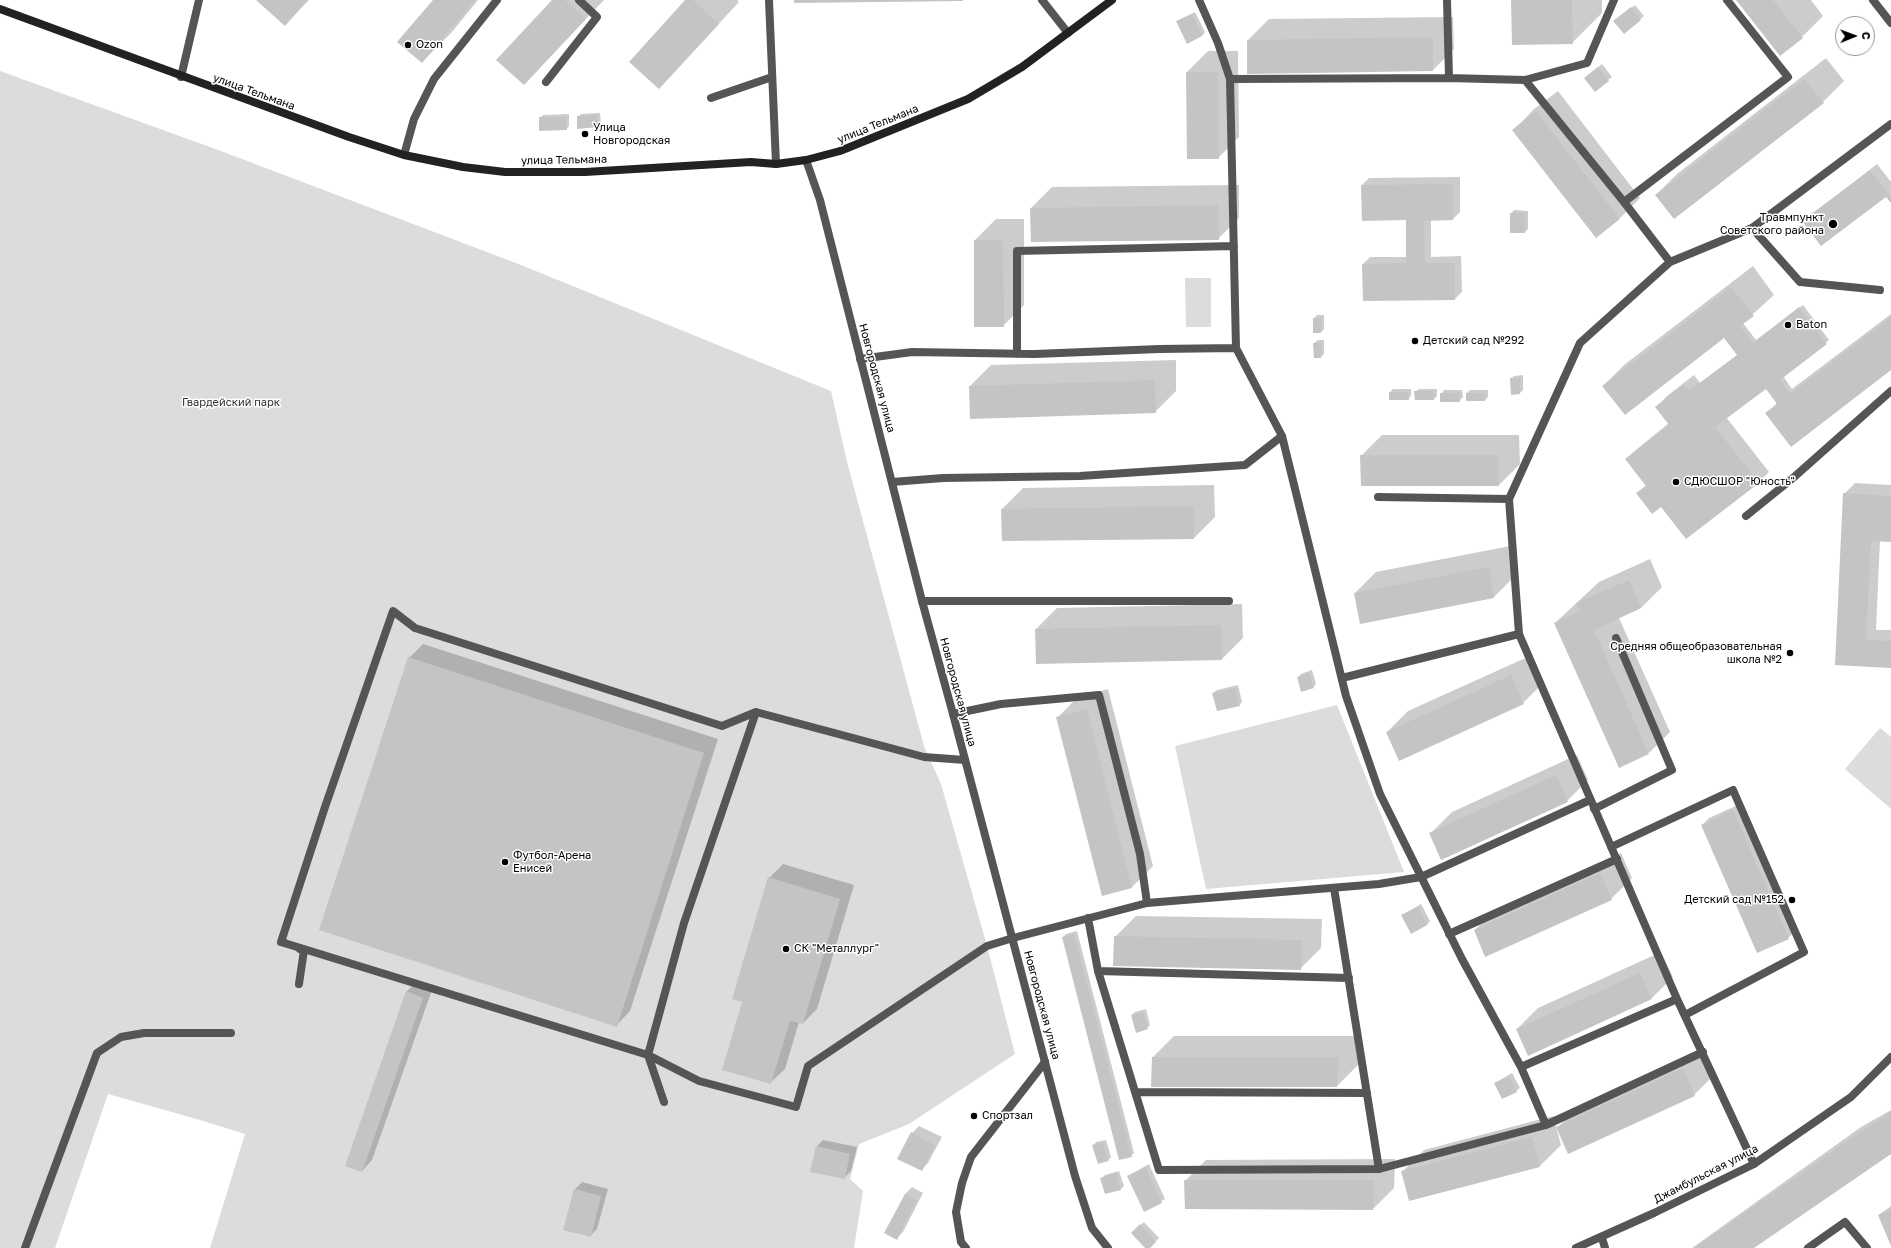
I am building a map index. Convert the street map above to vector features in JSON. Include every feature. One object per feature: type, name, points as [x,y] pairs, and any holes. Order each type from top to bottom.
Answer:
[{"type":"main road","name":"улица Тельмана","points":[[0,9],[181,77],[404,155],[463,167],[505,172],[585,172],[751,162],[776,164],[806,160],[840,151],[872,140],[968,99],[1022,68],[1112,0]]},
{"type":"street","points":[[181,77],[199,0]]},
{"type":"street","points":[[404,155],[414,119],[434,79],[497,0]]},
{"type":"street","points":[[546,82],[598,18],[579,0]]},
{"type":"street","points":[[769,0],[776,164]]},
{"type":"street","points":[[1042,0],[1068,33]]},
{"type":"street","points":[[1199,0],[1218,43],[1230,79],[1236,348],[1282,436],[1346,696],[1380,794],[1449,934],[1521,1067],[1546,1126]]},
{"type":"street","points":[[1447,0],[1449,78]]},
{"type":"street","points":[[1230,79],[1449,78],[1525,80],[1587,63],[1614,0]]},
{"type":"street","points":[[1624,202],[1788,77],[1727,0]]},
{"type":"street","points":[[1873,0],[1891,23]]},
{"type":"street","points":[[711,98],[772,77]]},
{"type":"street","points":[[1525,80],[1624,202],[1670,262]]},
{"type":"street","points":[[1754,1164],[1677,999],[1519,634],[1509,499],[1580,343],[1670,262],[1752,228],[1891,124]]},
{"type":"street","name":"Новгородская улица","points":[[806,160],[820,200],[922,601],[1013,938],[1075,1176],[1092,1228],[1108,1248]]},
{"type":"street","points":[[1752,228],[1800,282],[1880,290]]},
{"type":"street","points":[[1017,354],[1017,251],[1234,246]]},
{"type":"street","points":[[860,359],[912,352],[1017,354],[1236,348]]},
{"type":"street","points":[[1746,516],[1793,478],[1891,391]]},
{"type":"street","points":[[892,482],[943,478],[1080,476],[1245,465],[1282,436]]},
{"type":"street","points":[[1378,498],[1509,499]]},
{"type":"street","points":[[922,601],[1229,601]]},
{"type":"street","points":[[965,760],[924,757],[756,712],[722,726],[415,628],[394,611],[281,942],[648,1055],[699,1081],[796,1107],[808,1066],[987,946],[1088,918],[1147,904],[1379,884],[1421,877],[1590,800]]},
{"type":"street","points":[[1342,678],[1519,634]]},
{"type":"street","points":[[1594,809],[1672,770],[1616,638]]},
{"type":"street","points":[[953,714],[1001,704],[1099,695],[1140,854],[1147,904]]},
{"type":"street","points":[[664,1102],[648,1055],[684,923],[756,712]]},
{"type":"street","points":[[1611,847],[1733,790],[1804,952],[1685,1015]]},
{"type":"street","points":[[1449,934],[1617,859]]},
{"type":"street","points":[[1334,888],[1379,1170]]},
{"type":"street","points":[[1088,918],[1098,971],[1159,1170],[1379,1170],[1546,1126],[1703,1052]]},
{"type":"street","points":[[298,984],[304,950]]},
{"type":"street","points":[[1098,971],[1349,978]]},
{"type":"street","points":[[1521,1067],[1677,999]]},
{"type":"street","points":[[25,1248],[97,1053],[121,1037],[144,1033],[231,1034]]},
{"type":"street","name":"Джамбульская улица","points":[[1576,1248],[1602,1238],[1754,1164],[1851,1097],[1891,1057]]},
{"type":"street","points":[[966,1248],[961,1242],[956,1212],[962,1184],[971,1157],[1045,1062]]},
{"type":"street","points":[[1135,1092],[1367,1093]]},
{"type":"street","points":[[1808,1248],[1845,1222],[1867,1248]]},
{"type":"street","points":[[1602,1238],[1605,1248]]},
{"type":"green space","name":"Гвардейский парк","points":[[0,71],[221,151],[521,265],[831,391],[847,462],[924,746],[941,784],[987,946],[1015,1054],[909,1124],[859,1144],[850,1179],[863,1191],[854,1248],[210,1248],[245,1134],[108,1094],[55,1248],[0,1248]]},
{"type":"green space","points":[[1185,278],[1211,278],[1211,327],[1186,327]]},
{"type":"green space","points":[[1337,705],[1404,872],[1206,889],[1175,746]]},
{"type":"green space","points":[[1880,728],[1891,737],[1891,809],[1845,769]]},
{"type":"building","points":[[256,0],[308,0],[285,26]]},
{"type":"building","points":[[433,0],[475,0],[422,63],[397,42]]},
{"type":"building","points":[[552,0],[565,0],[586,19],[524,85],[496,60]]},
{"type":"building","points":[[685,0],[693,0],[719,24],[659,89],[629,62]]},
{"type":"building","points":[[794,0],[963,0],[963,1],[794,3]]},
{"type":"building","points":[[1511,0],[1572,0],[1573,44],[1512,45]]},
{"type":"building","points":[[1736,0],[1773,0],[1803,38],[1780,56]]},
{"type":"building","points":[[1631,7],[1641,20],[1624,34],[1613,21]]},
{"type":"building","points":[[1192,14],[1202,36],[1187,44],[1176,21]]},
{"type":"building","points":[[1433,37],[1433,71],[1247,74],[1247,40]]},
{"type":"building","points":[[1598,67],[1609,81],[1595,92],[1584,78]]},
{"type":"building","points":[[1186,72],[1218,72],[1219,159],[1187,159]]},
{"type":"building","points":[[1804,79],[1824,103],[1674,219],[1655,195]]},
{"type":"building","points":[[1536,111],[1620,219],[1596,238],[1512,130]]},
{"type":"building","points":[[597,115],[598,127],[577,129],[577,116]]},
{"type":"building","points":[[539,117],[566,117],[567,130],[539,131]]},
{"type":"building","points":[[1870,170],[1891,198],[1891,203],[1886,197],[1821,246],[1802,221]]},
{"type":"building","points":[[1453,184],[1453,220],[1424,221],[1425,263],[1455,263],[1455,300],[1363,301],[1362,264],[1406,263],[1406,220],[1362,221],[1361,185]]},
{"type":"building","points":[[1218,205],[1219,240],[1031,242],[1030,208]]},
{"type":"building","points":[[1510,213],[1525,213],[1525,233],[1510,233]]},
{"type":"building","points":[[974,240],[1003,240],[1004,327],[974,327]]},
{"type":"building","points":[[1731,287],[1754,316],[1740,326],[1753,343],[1799,307],[1827,344],[1780,380],[1790,394],[1891,317],[1891,370],[1791,447],[1765,413],[1777,404],[1766,389],[1715,427],[1759,483],[1686,539],[1661,507],[1652,514],[1636,493],[1646,486],[1625,459],[1669,425],[1655,407],[1683,385],[1689,391],[1737,355],[1724,338],[1625,415],[1602,386]]},
{"type":"building","points":[[1313,318],[1321,318],[1321,333],[1313,333]]},
{"type":"building","points":[[1313,343],[1321,343],[1321,358],[1314,358]]},
{"type":"building","points":[[1510,378],[1520,378],[1520,394],[1511,395]]},
{"type":"building","points":[[1155,380],[1156,413],[970,419],[969,386]]},
{"type":"building","points":[[1414,391],[1434,391],[1434,400],[1415,400]]},
{"type":"building","points":[[1389,392],[1408,392],[1409,400],[1389,400]]},
{"type":"building","points":[[1440,393],[1460,393],[1460,402],[1440,402]]},
{"type":"building","points":[[1466,393],[1485,393],[1485,401],[1466,401]]},
{"type":"building","points":[[1360,455],[1499,455],[1499,486],[1361,486]]},
{"type":"building","points":[[1843,493],[1891,496],[1891,542],[1871,541],[1866,640],[1891,641],[1891,668],[1835,665]]},
{"type":"building","points":[[1194,506],[1194,539],[1002,541],[1001,509]]},
{"type":"building","points":[[1489,567],[1494,598],[1360,624],[1354,593]]},
{"type":"building","points":[[1629,580],[1641,608],[1594,630],[1649,754],[1619,768],[1554,623],[1580,611],[1576,603]]},
{"type":"building","points":[[1221,625],[1222,660],[1036,664],[1035,629]]},
{"type":"building","name":"Футбол-Арена Енисей","points":[[408,657],[704,753],[617,1027],[319,930]]},
{"type":"building","points":[[1309,673],[1314,688],[1301,692],[1297,677]]},
{"type":"building","points":[[1511,675],[1524,704],[1399,761],[1386,732]]},
{"type":"building","points":[[1235,688],[1240,706],[1217,711],[1212,693]]},
{"type":"building","points":[[1087,709],[1132,888],[1102,896],[1056,717]]},
{"type":"building","points":[[1556,775],[1568,802],[1441,860],[1429,833]]},
{"type":"building","points":[[1733,810],[1789,939],[1757,953],[1701,825]]},
{"type":"building","points":[[1600,873],[1612,900],[1485,957],[1474,930]]},
{"type":"building","name":"СК \"Металлург\"","points":[[768,877],[840,899],[803,1024],[790,1021],[771,1084],[722,1070],[742,1002],[732,999]]},
{"type":"building","points":[[1418,907],[1427,925],[1411,934],[1401,915]]},
{"type":"building","points":[[1074,934],[1132,1157],[1119,1160],[1062,937]]},
{"type":"building","points":[[1114,936],[1302,940],[1301,970],[1113,966]]},
{"type":"building","points":[[1640,973],[1652,999],[1528,1056],[1516,1029]]},
{"type":"building","points":[[406,991],[423,998],[362,1172],[345,1166]]},
{"type":"building","points":[[1143,1012],[1148,1029],[1136,1033],[1131,1015]]},
{"type":"building","points":[[1152,1057],[1338,1057],[1337,1087],[1151,1087]]},
{"type":"building","points":[[1683,1068],[1695,1096],[1568,1154],[1556,1127]]},
{"type":"building","points":[[1509,1076],[1517,1092],[1502,1099],[1494,1083]]},
{"type":"building","points":[[1891,1112],[1891,1154],[1754,1248],[1694,1248],[1847,1141]]},
{"type":"building","points":[[911,1132],[935,1145],[922,1171],[897,1159]]},
{"type":"building","points":[[1532,1137],[1540,1167],[1409,1201],[1401,1171]]},
{"type":"building","points":[[1103,1142],[1108,1161],[1098,1164],[1092,1145]]},
{"type":"building","points":[[816,1146],[850,1154],[845,1179],[810,1172]]},
{"type":"building","points":[[1146,1167],[1162,1203],[1144,1212],[1127,1176]]},
{"type":"building","points":[[1116,1173],[1121,1190],[1105,1194],[1100,1178]]},
{"type":"building","points":[[1184,1180],[1374,1180],[1373,1210],[1185,1209]]},
{"type":"building","points":[[574,1189],[601,1196],[591,1237],[563,1230]]},
{"type":"building","points":[[905,1194],[917,1200],[897,1240],[884,1233]]},
{"type":"building","points":[[1891,1209],[1891,1246],[1878,1215]]},
{"type":"building","points":[[1140,1224],[1156,1242],[1150,1248],[1145,1248],[1131,1233]]},
{"type":"place","name":"Ozon","points":[[408,45]]},
{"type":"place","name":"Улица Новгородская","points":[[585,134]]},
{"type":"place","name":"Травмпункт Советского района","points":[[1833,224]]},
{"type":"place","name":"Baton","points":[[1788,325]]},
{"type":"place","name":"Детский сад №292","points":[[1415,341]]},
{"type":"place","name":"СДЮСШОР \"Юность\"","points":[[1676,482]]},
{"type":"place","name":"Средняя общеобразовательная школа №2","points":[[1790,653]]},
{"type":"place","name":"Футбол-Арена Енисей","points":[[505,862]]},
{"type":"place","name":"Детский сад №152","points":[[1792,900]]},
{"type":"place","name":"СК \"Металлург\"","points":[[786,949]]},
{"type":"place","name":"Спортзал","points":[[974,1116]]}]
